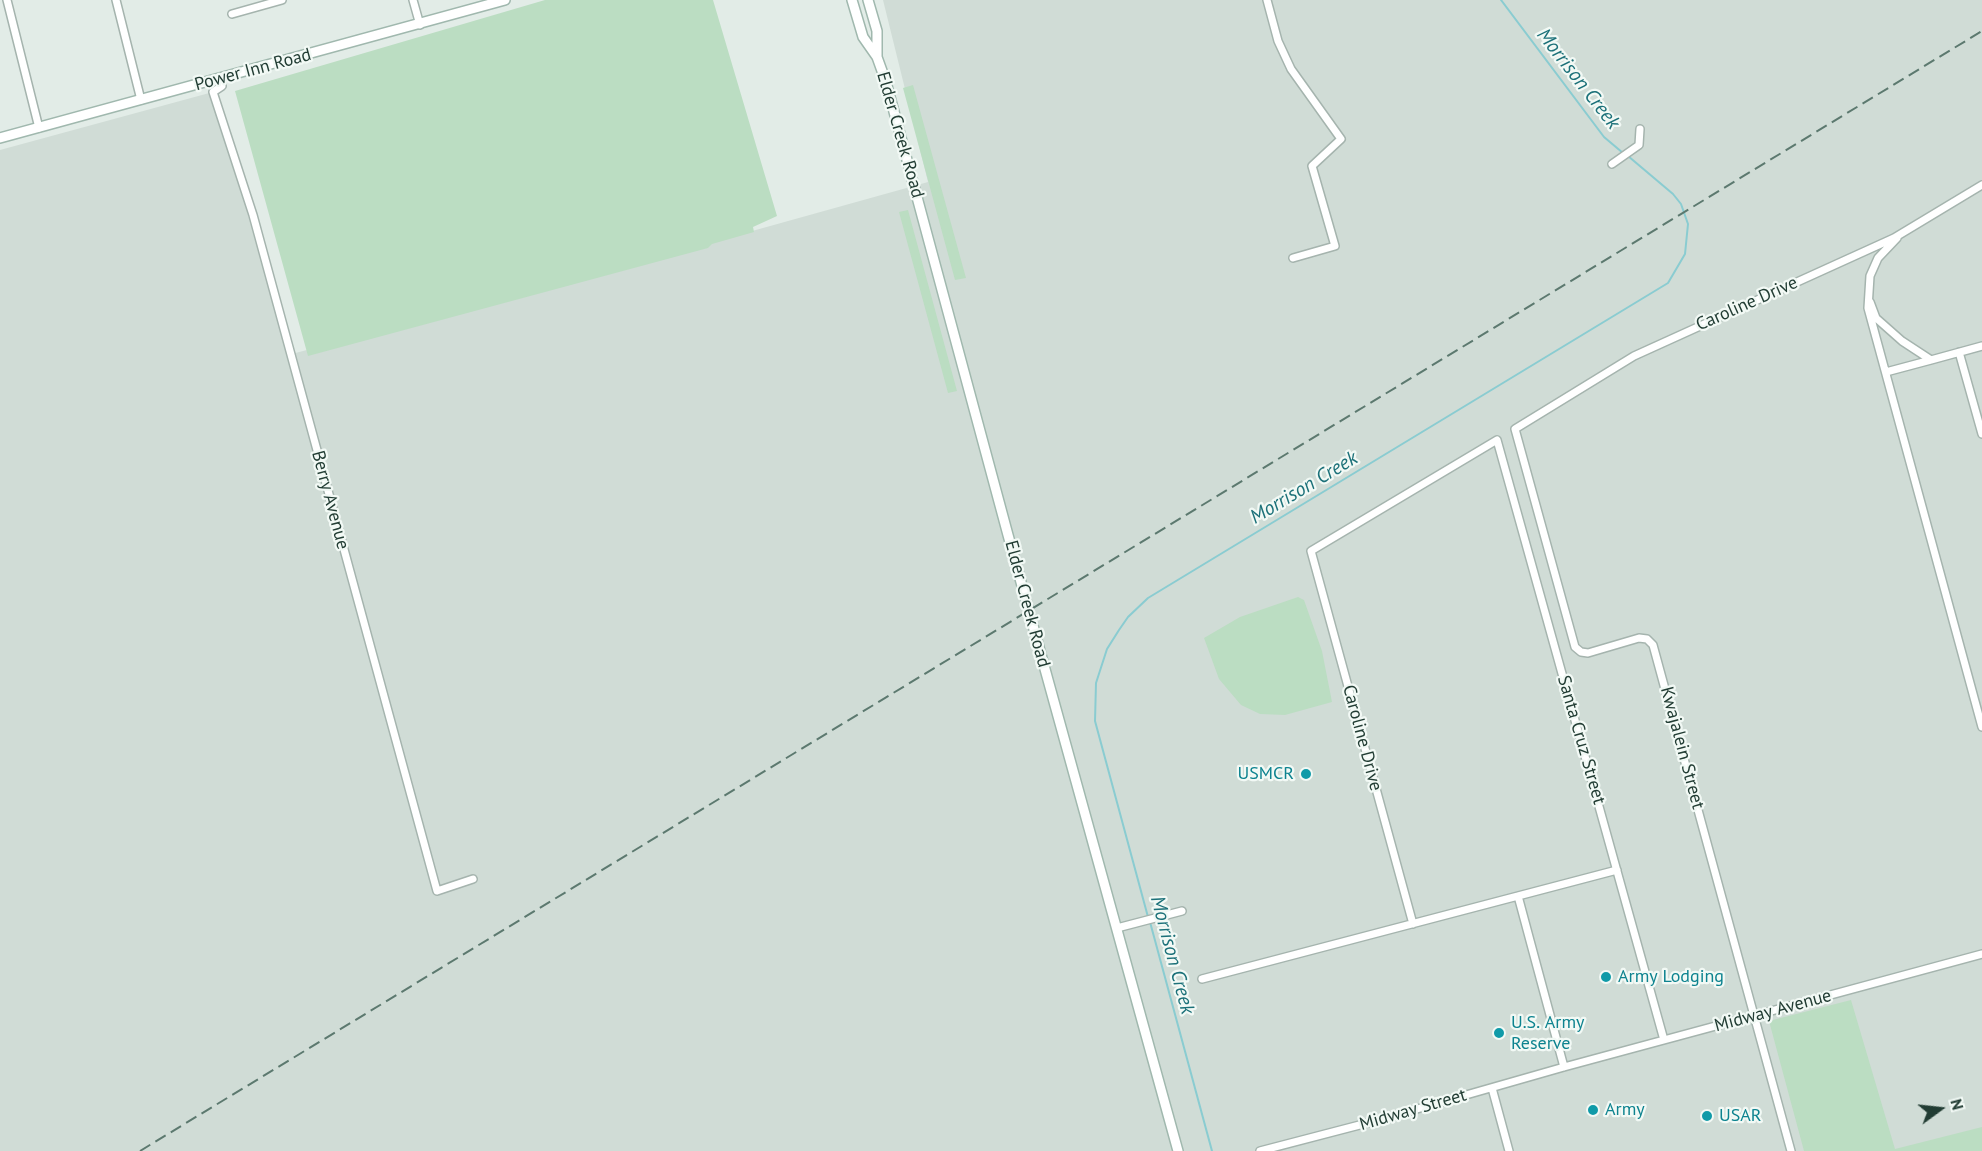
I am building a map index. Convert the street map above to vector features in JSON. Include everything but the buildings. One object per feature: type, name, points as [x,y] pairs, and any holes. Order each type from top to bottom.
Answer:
[{"type":"street","points":[[7,0],[39,128]]},
{"type":"street","points":[[116,0],[141,100]]},
{"type":"street","points":[[232,14],[282,0]]},
{"type":"street","points":[[413,0],[420,25]]},
{"type":"street","name":"Power Inn Road","points":[[0,138],[505,0]]},
{"type":"street","name":"Elder Creek Road","points":[[852,0],[863,37],[878,57]]},
{"type":"street","name":"Elder Creek Road","points":[[868,0],[877,31],[878,57],[1178,1151]]},
{"type":"street","points":[[1267,0],[1278,41],[1291,69],[1341,139],[1312,166],[1335,246],[1293,258]]},
{"type":"street","name":"Berry Avenue","points":[[220,79],[222,86],[213,92],[253,215],[437,891],[473,879]]},
{"type":"street","points":[[1612,164],[1639,145],[1640,129]]},
{"type":"street","name":"Caroline Drive","points":[[1515,429],[1634,356],[1901,234],[1982,184]]},
{"type":"street","points":[[1901,234],[1878,258],[1870,276],[1868,308],[1982,727]]},
{"type":"street","points":[[1869,296],[1876,318],[1902,341],[1931,360]]},
{"type":"street","points":[[1886,372],[1982,346]]},
{"type":"street","points":[[1959,352],[1982,434]]},
{"type":"street","name":"Kwajalein Street","points":[[1515,429],[1575,647],[1581,652],[1588,653],[1639,638],[1647,639],[1653,645],[1791,1151]]},
{"type":"street","name":"Caroline Drive","points":[[1413,924],[1311,551],[1497,440]]},
{"type":"street","name":"Santa Cruz Street","points":[[1497,440],[1664,1040]]},
{"type":"street","points":[[1202,979],[1617,870]]},
{"type":"street","points":[[1518,896],[1564,1067]]},
{"type":"street","points":[[1117,928],[1182,911]]},
{"type":"street","name":"Midway Avenue","points":[[1564,1067],[1982,954]]},
{"type":"street","name":"Midway Street","points":[[1260,1151],[1492,1089],[1564,1067]]},
{"type":"street","points":[[1492,1089],[1509,1151]]},
{"type":"shaded area","points":[[883,0],[1982,0],[1982,1151],[0,1151],[0,150],[213,92],[288,355],[702,245],[928,182]]},
{"type":"green space","points":[[545,0],[713,0],[777,216],[753,227],[754,232],[712,244],[708,248],[308,356],[235,91]]},
{"type":"green space","points":[[913,85],[966,278],[955,280],[903,88]]},
{"type":"green space","points":[[908,210],[957,391],[948,393],[899,212]]},
{"type":"green space","points":[[1298,597],[1304,600],[1322,651],[1332,702],[1285,715],[1260,714],[1241,705],[1219,679],[1204,638],[1240,617]]},
{"type":"green space","points":[[1851,1000],[1895,1149],[1982,1127],[1982,1151],[1804,1151],[1769,1021]]},
{"type":"waterway","name":"Morrison Creek","points":[[1501,0],[1604,137],[1623,153]]},
{"type":"waterway","name":"Morrison Creek","points":[[1148,917],[1095,721],[1096,683],[1107,649],[1128,617],[1148,598],[1668,283],[1685,254],[1688,224],[1681,204],[1673,194],[1628,156]]},
{"type":"waterway","name":"Morrison Creek","points":[[1150,922],[1212,1151]]},
{"type":"railway","points":[[140,1151],[1982,31]]},
{"type":"place","name":"USMCR","points":[[1306,774]]},
{"type":"place","name":"Army Lodging","points":[[1606,977]]},
{"type":"place","name":"U.S. Army Reserve","points":[[1499,1033]]},
{"type":"place","name":"Army","points":[[1593,1110]]},
{"type":"place","name":"USAR","points":[[1707,1116]]}]
